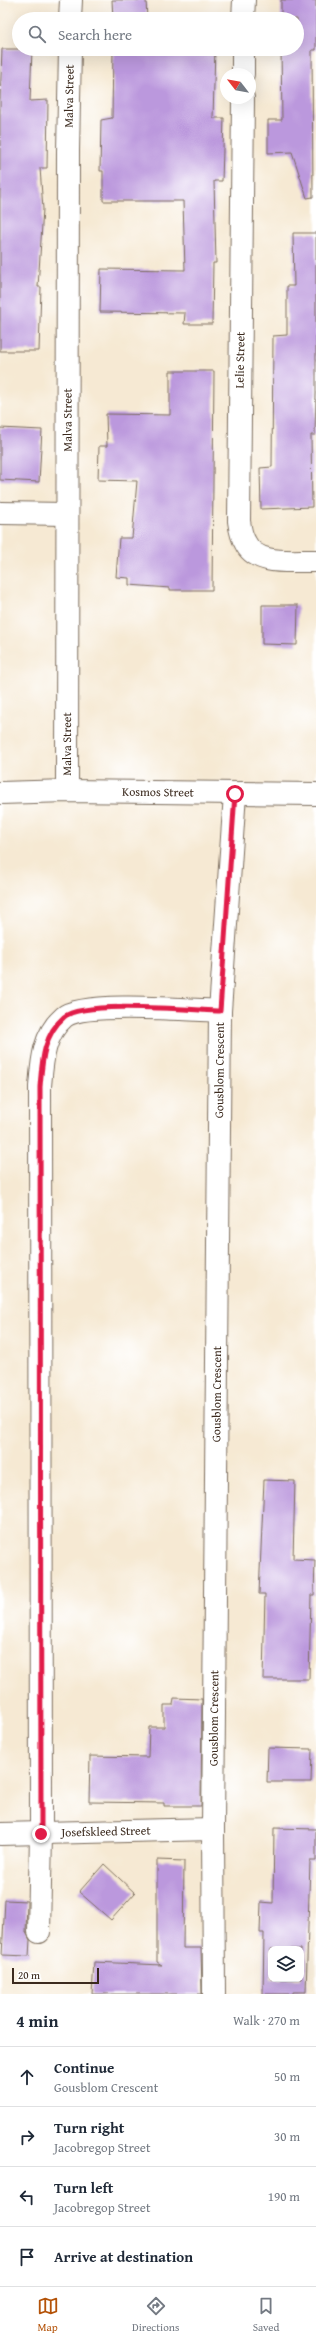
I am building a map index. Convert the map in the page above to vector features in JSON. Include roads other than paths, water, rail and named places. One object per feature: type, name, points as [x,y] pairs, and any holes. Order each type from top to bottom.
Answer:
[{"type":"street","points":[[70,12],[71,0]]},
{"type":"street","points":[[243,12],[244,0]]},
{"type":"street","name":"Malva Street","points":[[67,791],[70,56]]},
{"type":"street","points":[[243,56],[243,68]]},
{"type":"street","name":"Lelie Street","points":[[243,104],[239,521],[244,542],[252,552],[261,558],[316,561]]},
{"type":"street","points":[[0,513],[67,514]]},
{"type":"street","name":"Kosmos Street","points":[[0,793],[67,791],[316,794]]},
{"type":"street","name":"Gousblom Crescent","points":[[214,1994],[213,1829],[220,1011],[235,794]]},
{"type":"street","points":[[39,1932],[41,1834],[40,1087],[44,1055],[47,1040],[58,1023],[71,1012],[124,1008],[220,1011]]},
{"type":"street","name":"Josefskleed Street","points":[[0,1834],[213,1829]]}]
